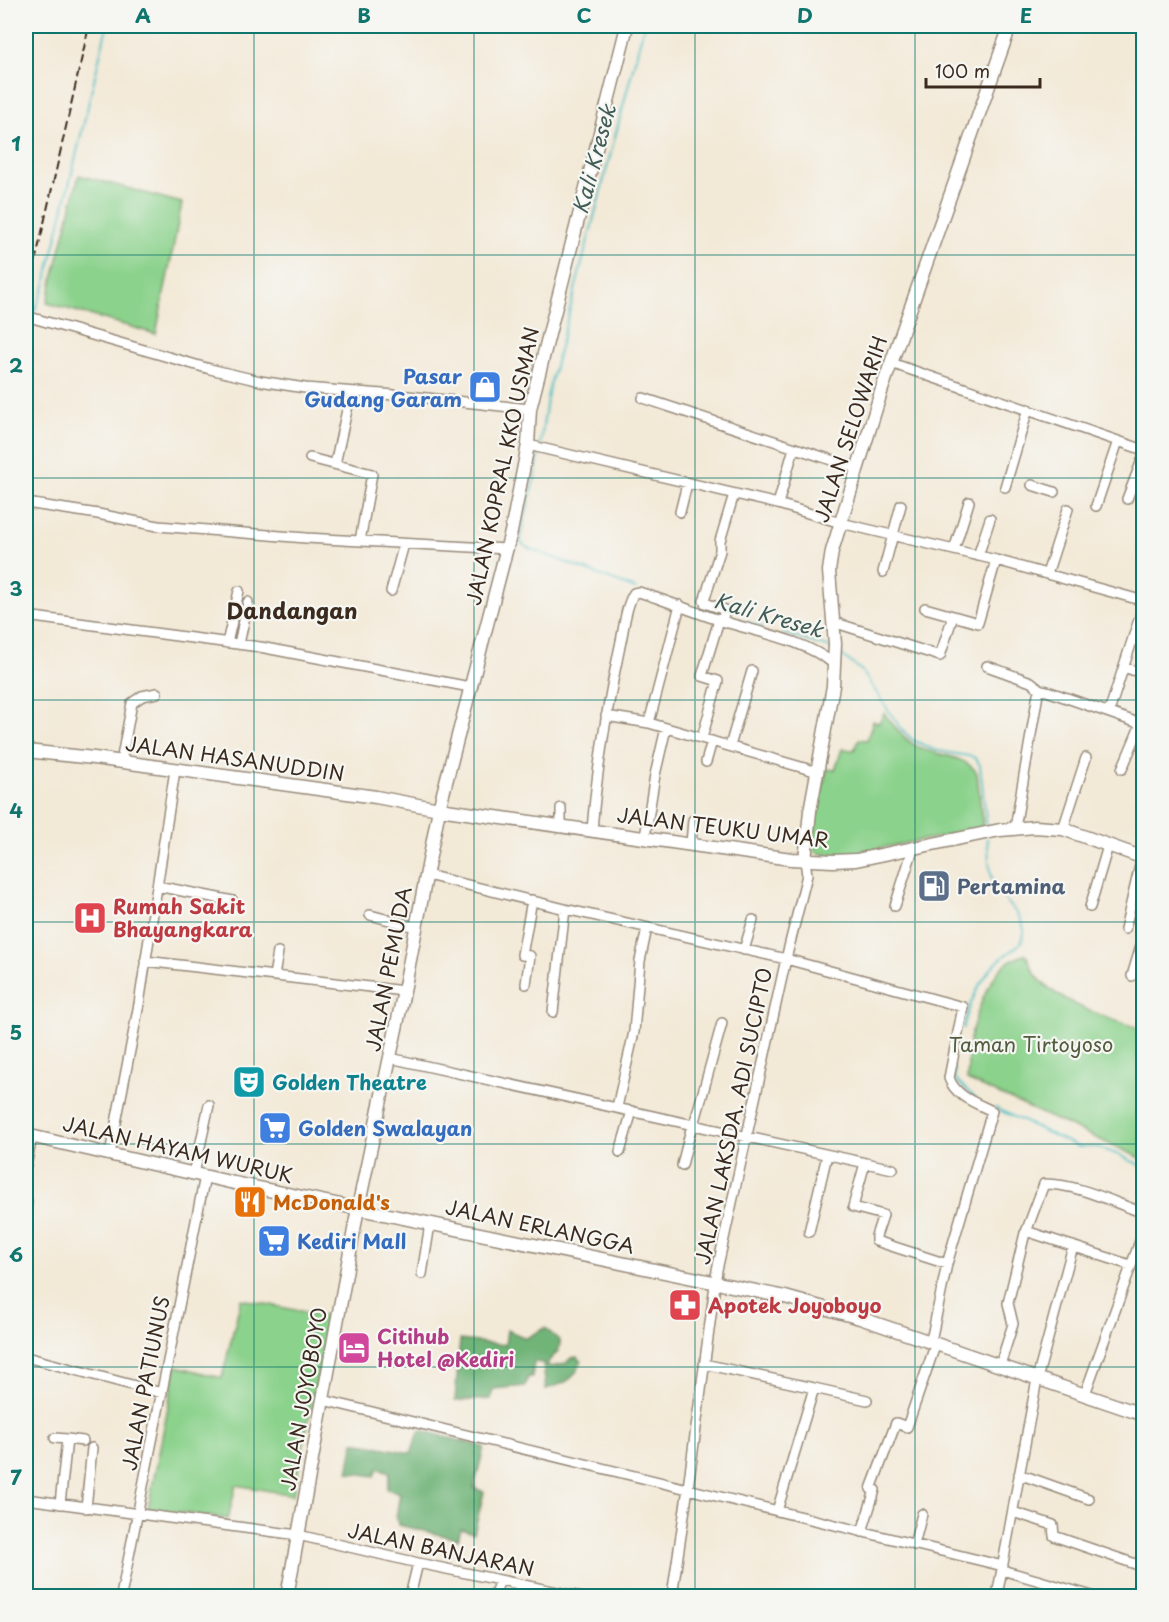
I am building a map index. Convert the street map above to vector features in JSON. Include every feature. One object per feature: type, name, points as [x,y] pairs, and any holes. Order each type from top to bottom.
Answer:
[{"type":"main road","name":"JALAN KOPRAL KKO USMAN","points":[[439,809],[534,446],[530,409],[627,26]]},
{"type":"main road","name":"JALAN SELOWARIH","points":[[805,860],[810,811],[833,686],[835,644],[829,580],[830,560],[856,468],[891,363],[1010,26]]},
{"type":"main road","name":"JALAN HASANUDDIN","points":[[26,751],[376,797],[439,809]]},
{"type":"main road","name":"JALAN TEUKU UMAR","points":[[439,809],[805,860],[856,860],[1000,830],[1035,826],[1063,829],[1143,857]]},
{"type":"main road","name":"JALAN PEMUDA","points":[[358,1208],[404,991],[439,809]]},
{"type":"main road","name":"JALAN HAYAM WURUK","points":[[29,1136],[358,1208]]},
{"type":"main road","name":"JALAN ERLANGGA","points":[[358,1208],[715,1282],[824,1307],[934,1342],[1143,1415]]},
{"type":"main road","name":"JALAN JOYOBOYO","points":[[287,1596],[358,1208]]},
{"type":"street","points":[[26,316],[240,376],[304,388],[530,409]]},
{"type":"street","points":[[891,363],[1143,450]]},
{"type":"street","points":[[335,464],[351,392]]},
{"type":"street","points":[[643,398],[856,468]]},
{"type":"street","points":[[1005,487],[1028,409]]},
{"type":"street","points":[[1096,506],[1118,441]]},
{"type":"street","points":[[534,446],[778,504],[841,523],[1047,574],[1143,602],[1109,712]]},
{"type":"street","points":[[778,504],[794,448]]},
{"type":"street","points":[[1127,499],[1143,455]]},
{"type":"street","points":[[310,458],[372,474],[360,541]]},
{"type":"street","points":[[680,512],[687,484]]},
{"type":"street","points":[[1032,485],[1054,496]]},
{"type":"street","points":[[722,618],[704,600],[720,551],[720,541],[734,494]]},
{"type":"street","points":[[954,550],[969,502]]},
{"type":"street","points":[[26,503],[158,526],[507,549]]},
{"type":"street","points":[[883,572],[901,505]]},
{"type":"street","points":[[1047,574],[1068,509]]},
{"type":"street","points":[[978,556],[990,519]]},
{"type":"street","points":[[391,591],[404,544]]},
{"type":"street","points":[[924,608],[975,623],[979,622],[996,561]]},
{"type":"street","points":[[227,643],[239,591]]},
{"type":"street","points":[[592,830],[606,716],[627,613],[634,593],[639,592],[722,618],[800,645],[834,662]]},
{"type":"street","points":[[239,644],[248,602]]},
{"type":"street","points":[[649,723],[681,605]]},
{"type":"street","points":[[26,616],[239,644],[470,687]]},
{"type":"street","points":[[833,622],[940,656],[952,616]]},
{"type":"street","points":[[706,762],[707,740],[718,681],[702,676],[722,618]]},
{"type":"street","points":[[987,666],[1030,682],[1041,690],[1142,725],[1122,769]]},
{"type":"street","points":[[1124,667],[1143,674]]},
{"type":"street","points":[[730,746],[752,671]]},
{"type":"street","points":[[1016,828],[1026,755],[1038,694],[1041,690]]},
{"type":"street","points":[[121,762],[132,703],[142,696],[157,693]]},
{"type":"street","points":[[606,716],[649,723],[818,772]]},
{"type":"street","points":[[645,837],[655,775],[666,728]]},
{"type":"street","points":[[1063,829],[1086,758]]},
{"type":"street","points":[[110,1154],[139,1004],[175,770]]},
{"type":"street","points":[[561,808],[561,826]]},
{"type":"street","points":[[691,844],[693,820]]},
{"type":"street","points":[[1090,907],[1108,846]]},
{"type":"street","points":[[895,906],[912,849]]},
{"type":"street","points":[[1125,929],[1143,857]]},
{"type":"street","name":"JALAN LAKSDA. ADI SUCIPTO","points":[[672,1596],[715,1282],[786,958],[807,875],[805,860]]},
{"type":"street","points":[[427,875],[647,928],[786,958],[963,1007],[949,1078],[952,1087],[992,1111],[947,1264],[934,1342],[907,1427],[896,1423],[871,1489],[875,1490],[862,1532]]},
{"type":"street","points":[[157,886],[234,901]]},
{"type":"street","points":[[526,984],[530,956],[522,955],[532,900]]},
{"type":"street","points":[[553,1012],[565,909]]},
{"type":"street","points":[[370,915],[416,927]]},
{"type":"street","points":[[744,950],[753,921]]},
{"type":"street","points":[[617,1107],[634,1032],[640,961],[647,928]]},
{"type":"street","points":[[1132,976],[1143,936]]},
{"type":"street","points":[[274,976],[278,952]]},
{"type":"street","points":[[145,961],[404,991]]},
{"type":"street","points":[[682,1165],[722,1023]]},
{"type":"street","points":[[390,1058],[893,1169]]},
{"type":"street","name":"JALAN PATIUNUS","points":[[121,1596],[162,1393],[209,1105]]},
{"type":"street","points":[[620,1152],[632,1111]]},
{"type":"street","points":[[26,1166],[29,1136]]},
{"type":"street","points":[[808,1232],[827,1155]]},
{"type":"street","points":[[865,1163],[853,1207],[883,1215],[876,1242],[947,1264]]},
{"type":"street","points":[[1000,1365],[1013,1324],[1008,1303],[1026,1232],[1044,1184],[1072,1188],[1143,1213]]},
{"type":"street","points":[[26,1198],[26,1209]]},
{"type":"street","points":[[422,1274],[430,1224]]},
{"type":"street","points":[[1084,1394],[1143,1230]]},
{"type":"street","points":[[1026,1232],[1130,1265]]},
{"type":"street","points":[[997,1596],[1037,1379],[1073,1246]]},
{"type":"street","points":[[26,1357],[162,1393]]},
{"type":"street","points":[[704,1364],[867,1400]]},
{"type":"street","points":[[777,1511],[814,1388]]},
{"type":"street","points":[[323,1400],[914,1545],[1003,1568],[1092,1596]]},
{"type":"street","points":[[55,1438],[83,1441]]},
{"type":"street","points":[[60,1504],[67,1439]]},
{"type":"street","points":[[86,1508],[92,1448]]},
{"type":"street","points":[[1019,1474],[1089,1499]]},
{"type":"street","name":"JALAN BANJARAN","points":[[26,1499],[298,1535],[577,1596]]},
{"type":"street","points":[[1013,1512],[1053,1525],[1054,1536],[1143,1567]]},
{"type":"street","points":[[914,1545],[922,1514]]},
{"type":"street","points":[[410,1596],[418,1563]]},
{"type":"street","points":[[494,1596],[500,1580]]},
{"type":"street","points":[[513,1596],[518,1584]]},
{"type":"green space","points":[[79,175],[182,203],[156,334],[47,303]]},
{"type":"green space","points":[[884,713],[901,734],[913,744],[956,758],[971,766],[977,773],[983,829],[837,856],[817,853],[813,849],[815,821],[827,769],[835,770],[842,749],[854,750],[859,739],[867,740],[873,721],[879,723]]},
{"type":"green space","name":"Taman Tirtoyoso","points":[[1026,954],[1036,975],[1057,994],[1101,1016],[1143,1029],[1143,1159],[967,1080],[970,1041],[976,1016],[987,990],[1000,969],[1008,962]]},
{"type":"green space","points":[[241,1299],[330,1317],[293,1495],[236,1485],[228,1519],[148,1508],[176,1366],[222,1378]]},
{"type":"green space","points":[[545,1328],[560,1341],[557,1352],[547,1364],[551,1367],[565,1364],[571,1358],[577,1357],[581,1362],[572,1378],[546,1389],[543,1363],[534,1362],[532,1377],[528,1377],[525,1386],[493,1389],[491,1399],[455,1401],[460,1340],[505,1345],[507,1330],[526,1338]]},
{"type":"green space","points":[[420,1430],[484,1447],[474,1488],[484,1492],[474,1533],[461,1529],[458,1539],[399,1525],[396,1518],[400,1493],[387,1489],[390,1472],[378,1468],[375,1476],[348,1472],[354,1442],[411,1453]]},
{"type":"waterway","points":[[34,312],[45,286],[107,26]]},
{"type":"waterway","name":"Kali Kresek","points":[[540,446],[548,393],[644,26]]},
{"type":"waterway","points":[[26,343],[31,324]]},
{"type":"waterway","name":"Kali Kresek","points":[[539,452],[521,543],[528,548],[636,589]]},
{"type":"waterway","name":"Kali Kresek","points":[[727,617],[762,627]]},
{"type":"waterway","name":"Kali Kresek","points":[[782,633],[831,648]]},
{"type":"waterway","name":"Kali Kresek","points":[[840,654],[862,671],[901,729],[913,740],[934,750],[974,757],[980,765],[987,829]]},
{"type":"waterway","name":"Kali Kresek","points":[[963,1028],[973,998],[988,972],[1018,946],[1024,935],[1019,918],[992,879],[987,838]]},
{"type":"waterway","name":"Kali Kresek","points":[[955,1069],[954,1078],[976,1099]]},
{"type":"waterway","name":"Kali Kresek","points":[[995,1108],[1078,1147],[1097,1147],[1144,1167]]},
{"type":"railway","points":[[26,302],[89,26]]},
{"type":"place","name":"Pasar Gudang Garam","points":[[485,387]]},
{"type":"place","name":"Pertamina","points":[[934,886]]},
{"type":"place","name":"Rumah Sakit Bhayangkara","points":[[90,918]]},
{"type":"place","name":"Golden Theatre","points":[[249,1082]]},
{"type":"place","name":"Golden Swalayan","points":[[275,1128]]},
{"type":"place","name":"McDonald's","points":[[250,1202]]},
{"type":"place","name":"Kediri Mall","points":[[274,1241]]},
{"type":"place","name":"Apotek Joyoboyo","points":[[685,1305]]},
{"type":"place","name":"Citihub Hotel @Kediri","points":[[354,1348]]},
{"type":"district","name":"Dandangan","points":[[292,609]]}]
